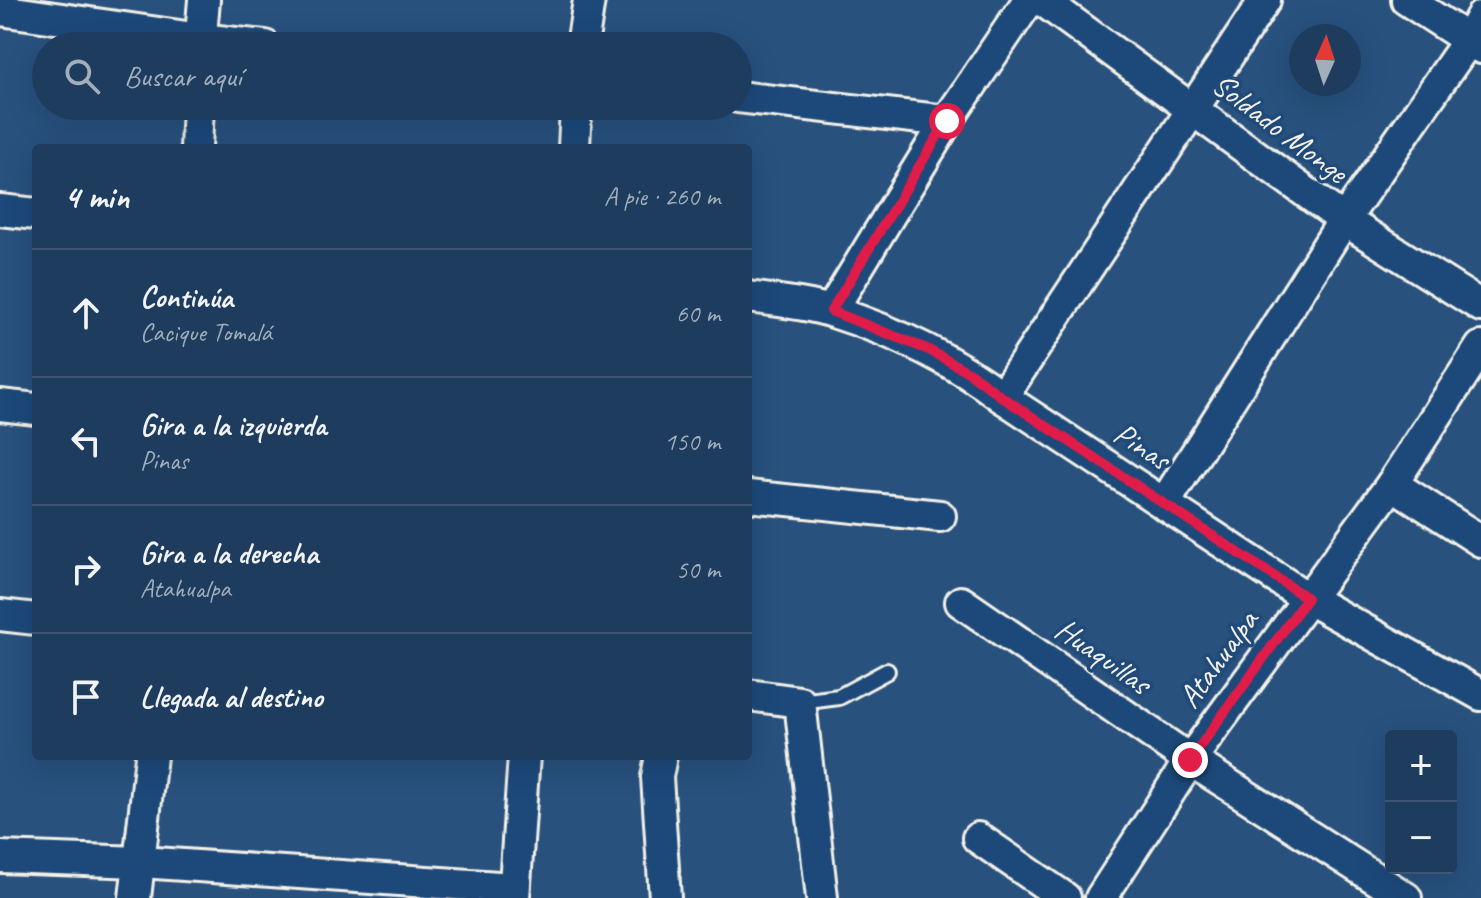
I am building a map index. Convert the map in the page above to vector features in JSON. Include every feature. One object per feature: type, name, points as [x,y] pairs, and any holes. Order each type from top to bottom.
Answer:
[{"type":"street","points":[[201,32],[204,0]]},
{"type":"street","points":[[584,32],[589,0]]},
{"type":"street","points":[[831,311],[947,121],[1029,0]]},
{"type":"street","name":"Soldado Monge","points":[[1042,0],[1344,220],[1481,306]]},
{"type":"street","points":[[1002,397],[1265,0]]},
{"type":"street","points":[[1164,504],[1344,220],[1477,36],[1407,0]]},
{"type":"street","points":[[0,10],[133,32]]},
{"type":"street","points":[[752,99],[947,121]]},
{"type":"street","points":[[196,144],[197,120]]},
{"type":"street","points":[[574,144],[575,120]]},
{"type":"street","points":[[0,210],[32,214]]},
{"type":"street","name":"Pinas","points":[[752,298],[831,311],[929,350],[970,373],[1307,598],[1481,695]]},
{"type":"street","name":"Atahualpa","points":[[1101,898],[1190,760],[1392,484],[1481,347]]},
{"type":"street","points":[[0,405],[32,409]]},
{"type":"street","points":[[1392,484],[1481,541]]},
{"type":"street","points":[[752,496],[940,516]]},
{"type":"street","name":"Huaquillas","points":[[961,602],[1190,760],[1406,898]]},
{"type":"street","points":[[0,615],[32,619]]},
{"type":"street","points":[[752,696],[800,702],[822,898]]},
{"type":"street","points":[[135,898],[151,760]]},
{"type":"street","points":[[0,857],[141,862],[513,893],[524,760]]},
{"type":"street","points":[[660,760],[657,777],[665,898]]},
{"type":"street","points":[[978,838],[1065,898]]},
{"type":"lane","points":[[800,702],[839,697],[887,671]]},
{"type":"route","points":[[947,121],[831,311],[929,350],[970,373],[1307,598],[1190,760]]}]
